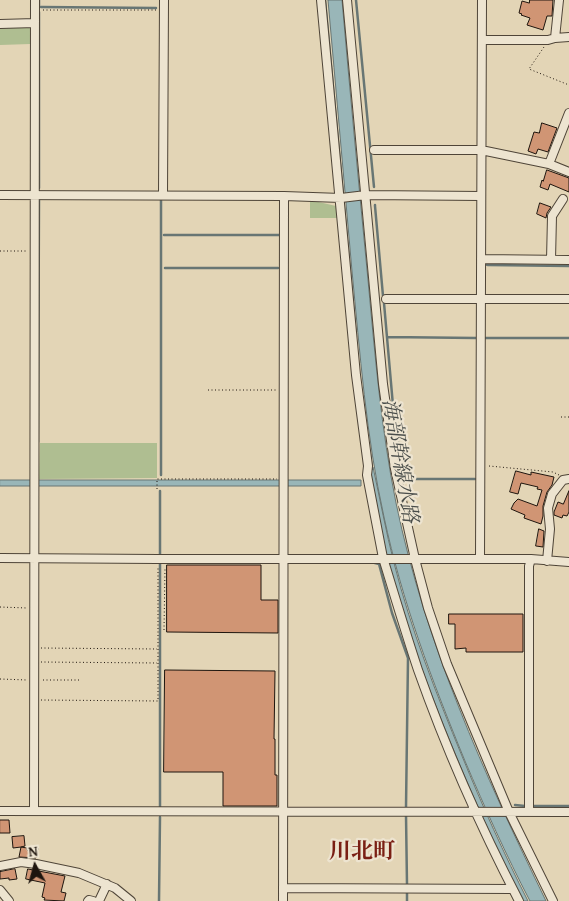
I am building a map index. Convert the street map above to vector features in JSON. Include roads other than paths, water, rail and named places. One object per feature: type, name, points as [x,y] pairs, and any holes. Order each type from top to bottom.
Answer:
[{"type":"street","points":[[34,811],[35,0]]},
{"type":"street","points":[[163,195],[164,0]]},
{"type":"street","points":[[321,0],[356,375],[368,466],[367,475],[384,558],[419,670],[451,756],[518,901]]},
{"type":"street","points":[[347,0],[384,384],[395,470],[415,559],[428,608],[447,664],[506,812],[553,901]]},
{"type":"street","points":[[480,559],[482,0]]},
{"type":"street","points":[[552,39],[559,0]]},
{"type":"street","points":[[0,24],[35,23]]},
{"type":"street","points":[[482,40],[569,37]]},
{"type":"street","points":[[549,164],[569,113]]},
{"type":"street","points":[[374,150],[481,150],[549,164],[569,172]]},
{"type":"street","points":[[0,195],[481,196]]},
{"type":"street","points":[[283,901],[284,196]]},
{"type":"street","points":[[551,260],[552,216],[562,199]]},
{"type":"street","points":[[481,259],[569,260]]},
{"type":"street","points":[[386,299],[569,299]]},
{"type":"street","points":[[547,560],[550,529],[548,508],[552,494],[566,480]]},
{"type":"street","points":[[0,558],[531,559],[569,562]]},
{"type":"street","points":[[529,812],[529,566],[531,559]]},
{"type":"street","points":[[0,811],[569,812]]},
{"type":"street","points":[[0,866],[21,862],[79,872],[116,888],[131,901]]},
{"type":"street","points":[[99,901],[107,884]]},
{"type":"street","points":[[283,888],[512,889]]},
{"type":"street","points":[[0,890],[9,901]]},
{"type":"street","points":[[88,901],[93,901]]},
{"type":"water","points":[[328,0],[342,0],[379,392],[386,447],[408,555],[440,657],[459,707],[500,805],[546,901],[530,901],[480,796],[430,671],[409,610],[391,548],[378,487],[364,394]]},
{"type":"water","points":[[371,467],[373,467],[388,539],[401,588],[425,661],[477,793],[528,901],[522,901],[491,836],[451,743],[418,659],[400,603],[377,517],[372,495]]},
{"type":"water","points":[[0,480],[361,480],[361,486],[0,486]]},
{"type":"waterway","points":[[39,0],[39,7]]},
{"type":"waterway","points":[[325,0],[356,337]]},
{"type":"waterway","points":[[356,0],[374,187]]},
{"type":"waterway","points":[[41,7],[156,8]]},
{"type":"waterway","points":[[39,12],[39,188]]},
{"type":"waterway","points":[[161,199],[161,475]]},
{"type":"waterway","points":[[38,442],[39,200]]},
{"type":"waterway","points":[[375,205],[383,296]]},
{"type":"waterway","points":[[164,235],[280,235]]},
{"type":"waterway","points":[[485,264],[569,266]]},
{"type":"waterway","points":[[165,268],[278,268]]},
{"type":"waterway","name":"海部幹線水路","points":[[384,303],[394,417],[403,472]]},
{"type":"waterway","points":[[387,337],[476,338]]},
{"type":"waterway","points":[[484,338],[569,338]]},
{"type":"waterway","points":[[370,454],[372,469]]},
{"type":"waterway","name":"海部幹線水路","points":[[404,479],[475,479]]},
{"type":"waterway","points":[[160,491],[160,555]]},
{"type":"waterway","points":[[160,562],[160,807]]},
{"type":"waterway","points":[[371,562],[379,564],[392,613],[408,658],[406,807]]},
{"type":"waterway","points":[[515,805],[525,806]]},
{"type":"waterway","points":[[533,806],[569,806]]},
{"type":"waterway","points":[[406,815],[407,885]]},
{"type":"waterway","points":[[159,901],[160,817]]},
{"type":"waterway","points":[[407,892],[407,901]]},
{"type":"district","name":"川北町","points":[[362,852]]}]
